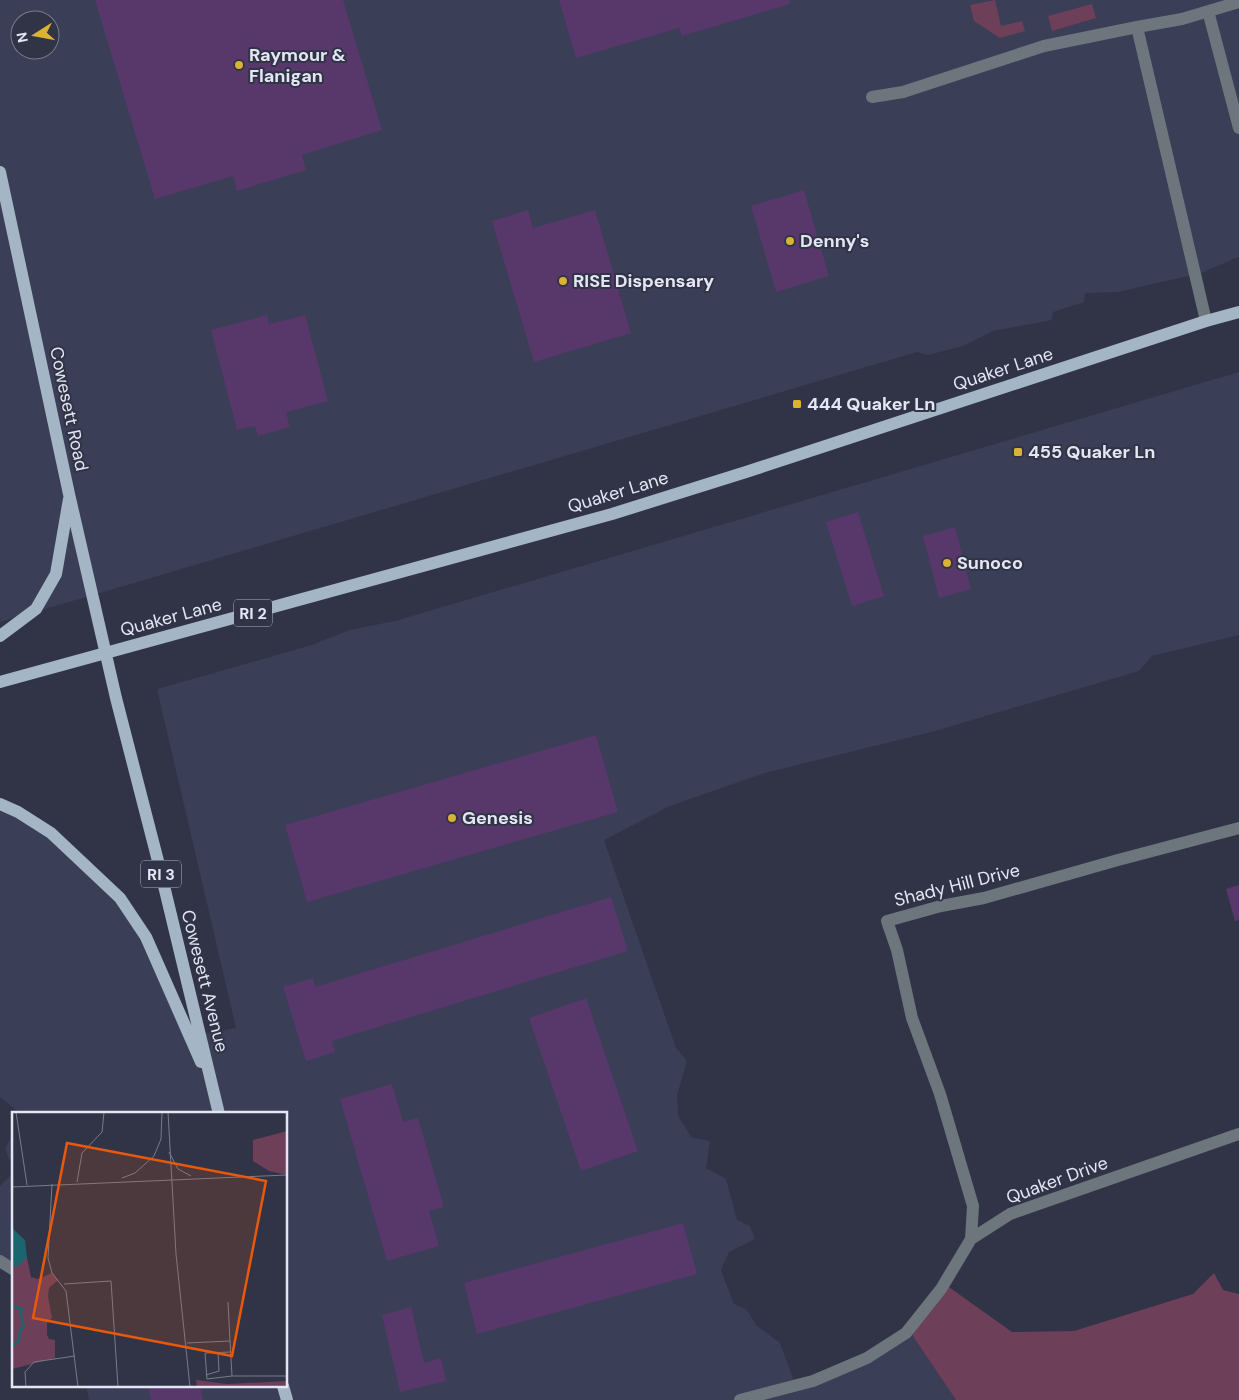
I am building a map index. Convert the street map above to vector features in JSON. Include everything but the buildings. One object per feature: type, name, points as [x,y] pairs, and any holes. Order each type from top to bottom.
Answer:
[{"type":"main road","name":"Cowesett Road","points":[[0,172],[69,494],[106,653]]},
{"type":"main road","name":"Quaker Lane","points":[[0,682],[621,511],[746,472],[1206,321],[1239,312]]},
{"type":"main road","points":[[0,636],[36,609],[56,574],[69,494]]},
{"type":"main road","name":"Cowesett Avenue","points":[[106,653],[219,1112]]},
{"type":"main road","points":[[0,804],[18,812],[50,833],[120,898],[146,937],[215,1094]]},
{"type":"street","points":[[872,97],[902,92],[1044,46],[1182,18],[1239,2]]},
{"type":"street","points":[[1208,11],[1235,97],[1239,128]]},
{"type":"street","points":[[1137,27],[1206,321]]},
{"type":"street","name":"Shady Hill Drive","points":[[971,1239],[973,1206],[940,1094],[912,1018],[887,921],[941,906],[984,898],[1239,828]]},
{"type":"street","name":"Quaker Drive","points":[[740,1400],[813,1381],[867,1358],[906,1333],[941,1289],[971,1239],[1010,1214],[1239,1134]]},
{"type":"street","points":[[0,1261],[12,1269]]},
{"type":"shaded area","points":[[0,0],[1239,0],[1239,257],[1201,273],[1118,292],[1085,293],[1084,302],[1053,312],[1052,320],[993,331],[963,346],[928,355],[917,352],[100,593],[94,592],[86,597],[0,622]]},
{"type":"shaded area","points":[[995,0],[1001,26],[1022,21],[1025,31],[1000,38],[974,21],[970,5]]},
{"type":"shaded area","points":[[1092,4],[1096,18],[1052,31],[1048,16]]},
{"type":"shaded area","points":[[1239,372],[1239,635],[1152,656],[1139,671],[935,731],[765,773],[670,806],[604,840],[676,1048],[687,1061],[677,1095],[678,1115],[691,1137],[710,1141],[706,1168],[726,1179],[737,1220],[750,1226],[755,1239],[729,1252],[721,1270],[734,1304],[747,1310],[756,1325],[780,1343],[794,1381],[801,1383],[911,1331],[956,1400],[89,1400],[86,1388],[288,1388],[288,1112],[19,1112],[0,1097],[0,807],[19,812],[110,890],[147,949],[189,1036],[236,1028],[157,689],[312,645],[349,630],[395,621]]},
{"type":"shaded area","points":[[12,1136],[12,1161],[5,1149]]},
{"type":"shaded area","points":[[12,1174],[12,1270],[0,1263],[0,1186]]},
{"type":"shaded area","points":[[1214,1273],[1223,1290],[1239,1294],[1239,1400],[956,1400],[911,1331],[946,1285],[1012,1332],[1074,1331],[1193,1294]]},
{"type":"place","name":"Raymour & Flanigan","points":[[239,65]]},
{"type":"place","name":"Denny's","points":[[790,241]]},
{"type":"place","name":"RISE Dispensary","points":[[563,281]]},
{"type":"place","name":"444 Quaker Ln","points":[[797,404]]},
{"type":"place","name":"455 Quaker Ln","points":[[1018,452]]},
{"type":"place","name":"Sunoco","points":[[947,563]]},
{"type":"place","name":"Genesis","points":[[452,818]]}]
